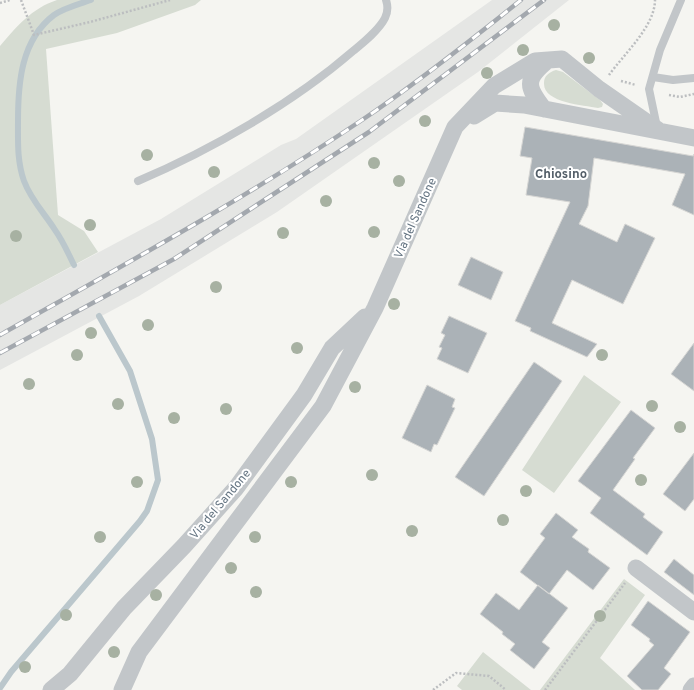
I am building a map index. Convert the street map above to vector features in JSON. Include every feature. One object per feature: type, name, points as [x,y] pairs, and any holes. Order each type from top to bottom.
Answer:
[{"type":"street","points":[[544,109],[532,93],[530,80],[537,69],[548,60],[562,59],[599,89],[658,130]]},
{"type":"street","name":"Via del Sandone","points":[[122,690],[139,652],[323,406],[375,308],[455,128],[494,86],[535,61],[548,60]]},
{"type":"street","points":[[455,128],[495,103],[524,105],[694,138]]},
{"type":"street","name":"Via del Sandone","points":[[51,690],[70,674],[124,608],[184,546],[236,488],[304,395],[332,348],[375,308]]},
{"type":"street","points":[[636,568],[694,612]]},
{"type":"street","points":[[691,690],[694,686]]},
{"type":"lane","points":[[138,181],[169,168],[224,139],[320,78],[362,43],[380,25],[385,18],[387,11],[386,0]]},
{"type":"lane","points":[[658,130],[650,89],[660,50],[681,0]]},
{"type":"lane","points":[[653,77],[673,80],[694,78]]},
{"type":"path","points":[[0,3],[10,0]]},
{"type":"path","points":[[22,0],[34,35],[170,0]]},
{"type":"path","points":[[599,89],[640,36],[655,10],[655,0]]},
{"type":"path","points":[[545,690],[636,568]]},
{"type":"path","points":[[433,690],[456,673],[488,676],[506,690]]},
{"type":"shaded area","points":[[57,0],[201,0],[195,5],[117,33],[46,49],[58,215],[84,231],[98,252],[0,305],[0,46],[18,25],[32,13],[48,3]]},
{"type":"shaded area","points":[[492,0],[569,0],[478,72],[277,212],[139,296],[0,370],[0,305],[161,219],[281,145],[296,139]]},
{"type":"shaded area","points":[[556,70],[563,72],[600,100],[603,104],[602,107],[598,108],[565,102],[550,95],[545,90],[544,81],[547,75]]},
{"type":"shaded area","points":[[584,375],[621,402],[554,493],[522,470]]},
{"type":"shaded area","points":[[624,579],[645,595],[600,658],[635,690],[540,690]]},
{"type":"shaded area","points":[[483,652],[531,690],[462,690],[457,686]]},
{"type":"building","points":[[525,127],[693,156],[694,154],[694,215],[672,205],[685,174],[594,158],[588,206],[579,224],[617,242],[625,224],[655,238],[623,304],[572,280],[552,323],[597,344],[587,357],[530,331],[531,328],[515,321],[570,202],[526,195],[532,158],[520,156]]},
{"type":"building","points":[[471,257],[503,272],[491,300],[458,285]]},
{"type":"building","points":[[449,316],[487,333],[468,373],[437,359],[442,348],[439,347],[445,335],[441,333]]},
{"type":"building","points":[[694,343],[694,391],[671,374]]},
{"type":"building","points":[[534,362],[562,381],[484,496],[455,477]]},
{"type":"building","points":[[427,385],[455,399],[452,407],[455,408],[437,445],[434,444],[431,452],[402,438]]},
{"type":"building","points":[[631,410],[655,428],[633,458],[635,459],[613,490],[645,514],[643,517],[663,532],[647,555],[590,513],[601,498],[578,481]]},
{"type":"building","points":[[694,453],[694,499],[685,511],[663,494]]},
{"type":"building","points":[[556,513],[578,530],[572,537],[589,549],[588,552],[610,568],[593,590],[567,570],[549,594],[520,572],[545,538],[540,534]]},
{"type":"building","points":[[674,559],[694,575],[694,595],[664,572]]},
{"type":"building","points":[[538,585],[568,608],[542,642],[550,648],[534,669],[510,650],[515,644],[502,634],[503,632],[480,614],[496,593],[519,610]]},
{"type":"building","points":[[648,601],[690,632],[664,668],[671,674],[658,690],[642,690],[627,676],[654,645],[649,641],[650,639],[631,625]]},
{"type":"waterway","points":[[74,265],[60,238],[34,201],[24,181],[18,151],[19,92],[28,50],[34,37],[43,25],[54,15],[72,6],[91,0]]},
{"type":"waterway","points":[[0,688],[11,672],[140,521],[147,511],[158,480],[152,439],[130,371],[99,316]]},
{"type":"railway","points":[[0,335],[183,231],[318,149],[423,77],[521,0]]},
{"type":"railway","points":[[0,353],[174,259],[369,132],[544,0]]},
{"type":"district","name":"Chiosino","points":[[561,173]]}]
